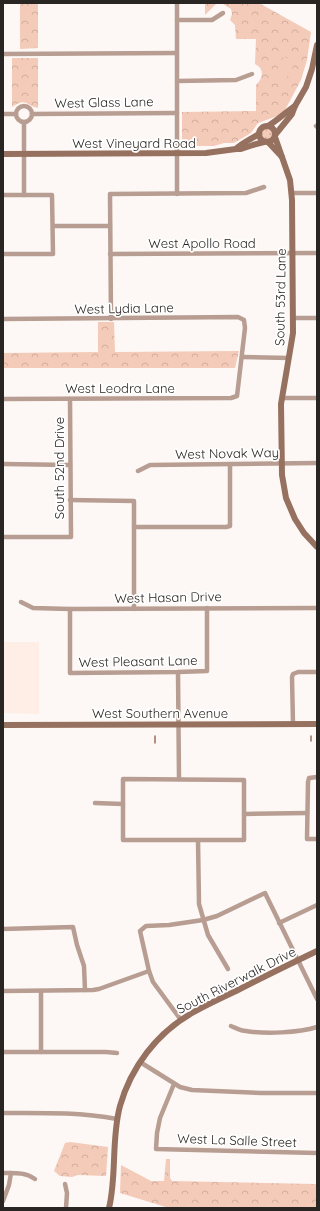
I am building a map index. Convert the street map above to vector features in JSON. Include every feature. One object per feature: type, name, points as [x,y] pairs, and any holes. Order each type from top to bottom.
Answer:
[{"type":"street","points":[[177,3],[177,194]]},
{"type":"street","points":[[177,20],[212,20],[223,14]]},
{"type":"street","points":[[266,142],[273,141],[275,136],[292,114],[315,69],[317,45]]},
{"type":"street","points":[[3,54],[177,53]]},
{"type":"street","points":[[177,81],[236,80],[252,74]]},
{"type":"street","points":[[25,106],[30,109],[32,114],[29,121],[24,122],[19,121],[16,114],[20,107],[25,106]]},
{"type":"street","points":[[236,149],[239,145],[259,134],[262,128],[281,118],[295,106]]},
{"type":"street","name":"West Glass Lane","points":[[32,114],[177,113]]},
{"type":"street","points":[[3,114],[16,114]]},
{"type":"street","points":[[24,122],[24,195]]},
{"type":"street","name":"South 53rd Lane","points":[[268,126],[274,130],[292,193],[292,341],[282,398],[281,463],[284,490],[292,513],[304,533],[317,546]]},
{"type":"street","name":"South 53rd Lane","points":[[259,134],[260,139],[266,142],[282,157]]},
{"type":"street","name":"West Vineyard Road","points":[[3,154],[206,153],[241,149],[266,142]]},
{"type":"street","points":[[110,319],[110,194],[246,193],[264,187]]},
{"type":"street","points":[[292,193],[317,193]]},
{"type":"street","points":[[3,194],[52,195],[53,226],[53,254],[3,254]]},
{"type":"street","points":[[53,226],[110,226]]},
{"type":"street","name":"West Apollo Road","points":[[110,254],[317,253]]},
{"type":"street","name":"West Lydia Lane","points":[[3,319],[238,317],[244,320],[245,328],[242,357]]},
{"type":"street","points":[[293,318],[317,318]]},
{"type":"street","points":[[242,357],[289,358]]},
{"type":"street","name":"West Leodra Lane","points":[[3,399],[231,398],[237,396],[242,357]]},
{"type":"street","points":[[282,398],[317,398]]},
{"type":"street","name":"South 52nd Drive","points":[[3,537],[71,537],[70,399]]},
{"type":"street","name":"West Novak Way","points":[[138,471],[150,465],[317,463]]},
{"type":"street","points":[[3,464],[70,465]]},
{"type":"street","points":[[134,527],[230,526],[230,464]]},
{"type":"street","points":[[70,500],[134,500],[134,609]]},
{"type":"street","name":"West Hasan Drive","points":[[21,602],[33,608],[70,609],[317,608]]},
{"type":"street","name":"West Pleasant Lane","points":[[70,609],[70,673],[207,671],[207,608]]},
{"type":"street","points":[[178,672],[179,779]]},
{"type":"street","points":[[293,724],[293,674],[298,672],[317,672]]},
{"type":"street","name":"West Southern Avenue","points":[[3,725],[317,724]]},
{"type":"street","points":[[317,777],[309,778],[307,813],[307,839],[317,839]]},
{"type":"street","points":[[123,779],[179,779],[244,780],[244,840],[123,840],[123,779]]},
{"type":"street","points":[[95,804],[123,804]]},
{"type":"street","points":[[244,814],[307,813]]},
{"type":"street","points":[[198,840],[199,904],[208,935],[228,969]]},
{"type":"street","points":[[181,1020],[153,982],[140,931],[146,926],[169,925],[203,920],[217,916],[265,893],[317,999]]},
{"type":"street","points":[[279,923],[317,905]]},
{"type":"street","points":[[3,929],[74,927],[77,945],[84,966],[85,990]]},
{"type":"street","name":"South Riverwalk Drive","points":[[108,1208],[112,1189],[117,1119],[120,1106],[125,1092],[140,1062],[158,1039],[193,1012],[317,951]]},
{"type":"street","points":[[3,991],[99,989],[149,971]]},
{"type":"street","points":[[41,991],[41,1052]]},
{"type":"street","points":[[231,1026],[244,1031],[264,1032],[294,1032],[317,1027]]},
{"type":"street","points":[[3,1052],[117,1053]]},
{"type":"street","points":[[140,1062],[184,1089],[261,1093],[317,1093]]},
{"type":"street","name":"West La Salle Street","points":[[174,1084],[160,1118],[156,1149],[317,1153]]},
{"type":"street","points":[[3,1113],[78,1114],[117,1119]]},
{"type":"street","points":[[3,1173],[24,1173],[35,1179]]},
{"type":"street","points":[[3,1201],[9,1186],[11,1173]]},
{"type":"street","points":[[65,1184],[68,1193],[66,1208]]},
{"type":"shaded area","points":[[3,642],[39,642],[39,714],[3,713]]},
{"type":"green space","points":[[20,3],[38,3],[38,48],[20,49]]},
{"type":"green space","points":[[205,3],[259,3],[311,32],[307,60],[301,80],[285,110],[280,115],[258,123],[251,133],[234,143],[224,143],[214,146],[186,146],[183,145],[182,142],[182,112],[256,111],[256,85],[262,74],[260,68],[255,64],[256,39],[236,39],[235,25],[230,20],[232,14],[231,9],[223,4],[216,4],[205,15]]},
{"type":"green space","points":[[284,56],[295,63],[285,81],[274,75]]},
{"type":"green space","points":[[12,58],[38,58],[38,108],[24,102],[12,107]]},
{"type":"green space","points":[[265,129],[269,129],[271,130],[271,138],[265,139],[262,136],[262,132]]},
{"type":"green space","points":[[98,322],[114,322],[115,352],[239,351],[235,368],[3,368],[3,353],[98,352]]},
{"type":"green space","points":[[70,1142],[108,1147],[106,1176],[60,1176],[54,1171],[65,1143]]},
{"type":"green space","points":[[166,1159],[170,1159],[170,1178],[172,1181],[317,1184],[317,1208],[169,1208],[120,1193],[121,1165],[151,1181],[164,1181]]},
{"type":"waterway","points":[[155,736],[155,743]]},
{"type":"waterway","points":[[311,736],[311,741]]}]
